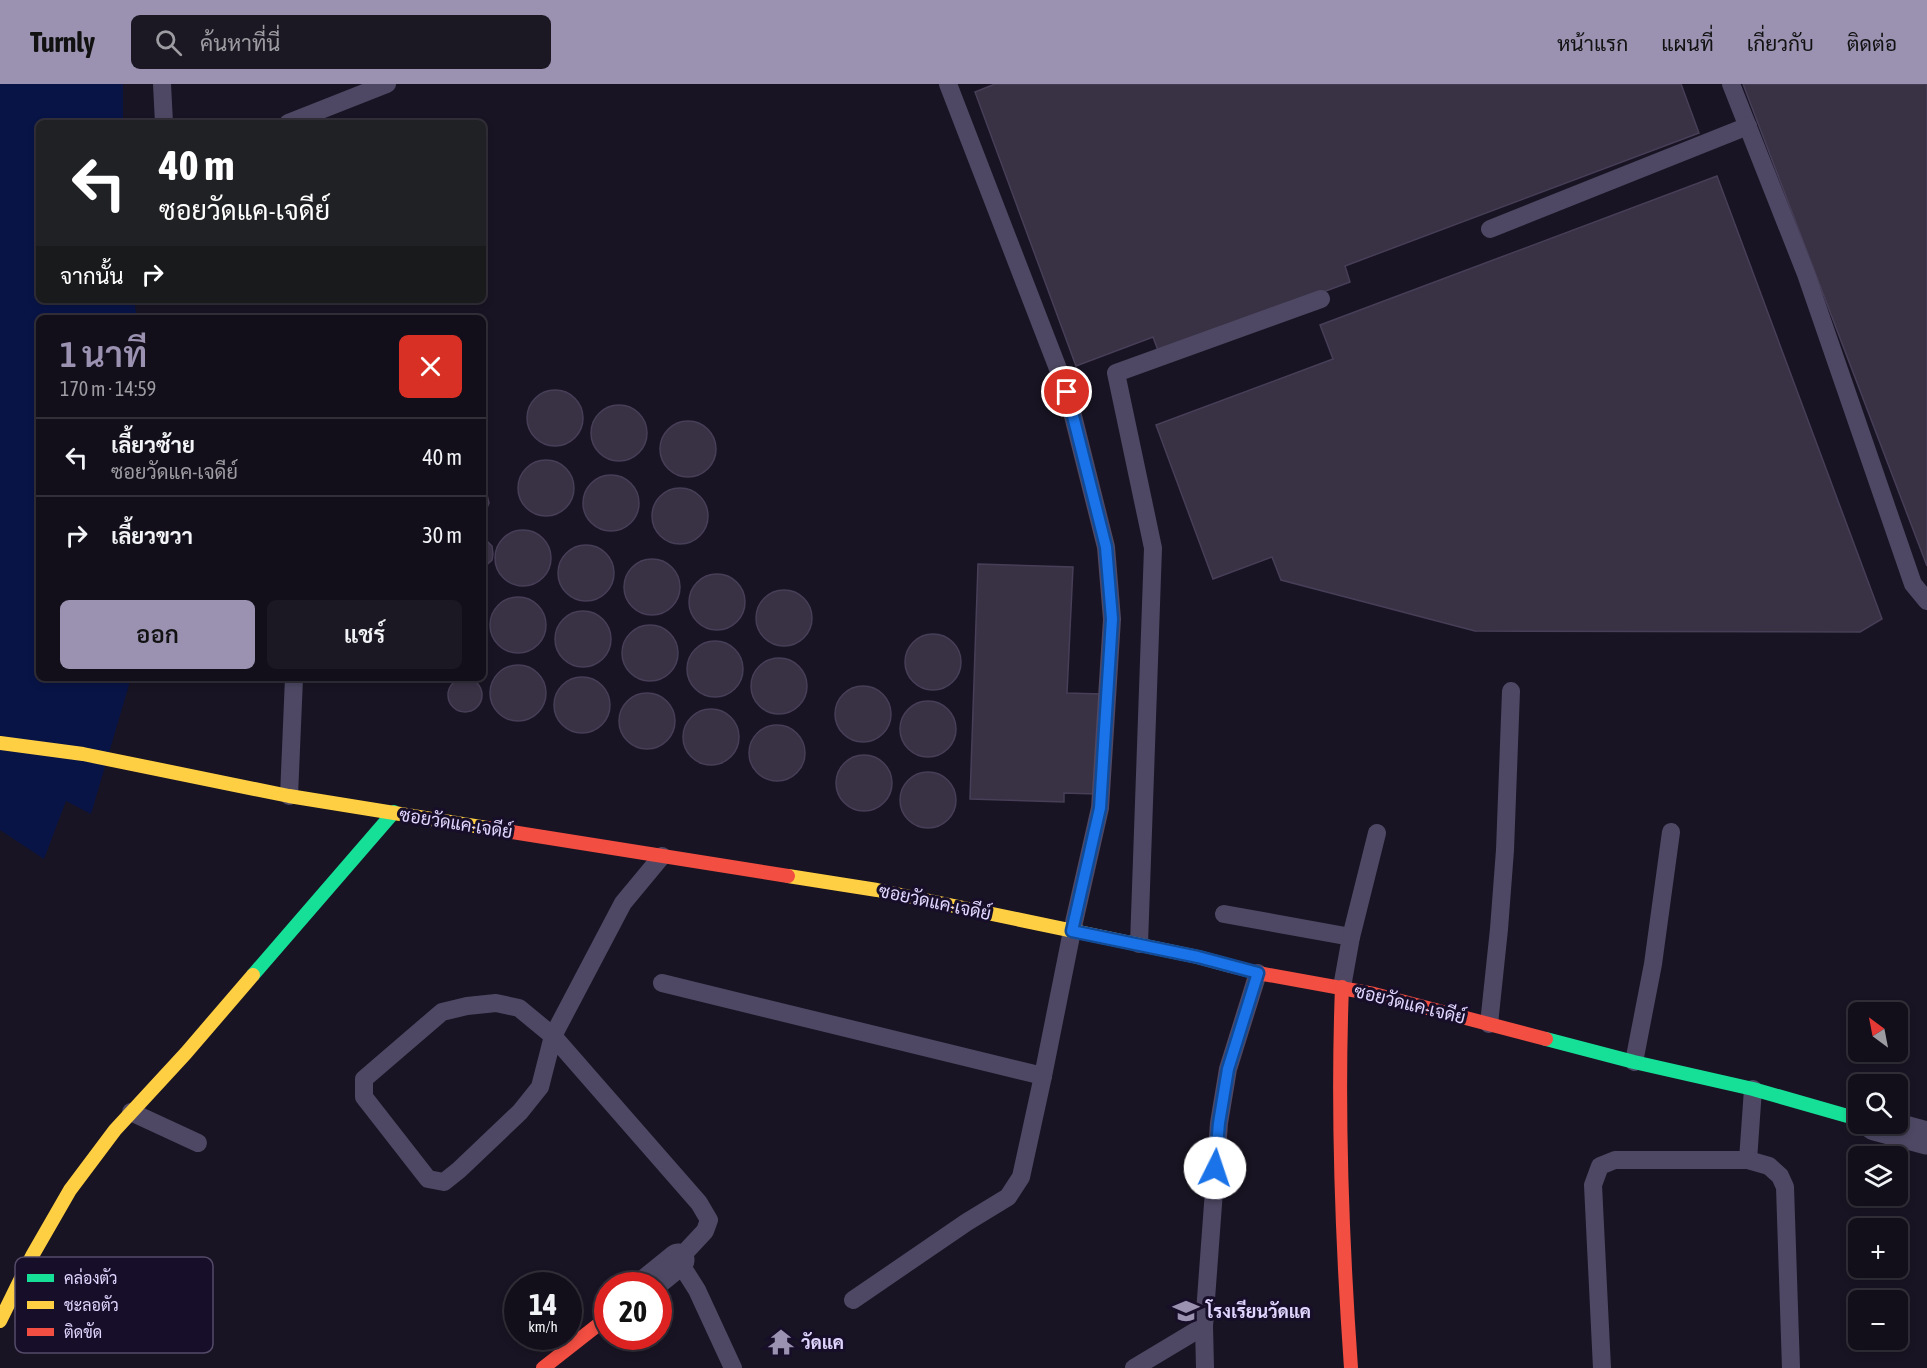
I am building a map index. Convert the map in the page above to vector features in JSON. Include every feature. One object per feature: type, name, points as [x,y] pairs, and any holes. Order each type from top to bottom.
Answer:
[{"type":"street","name":"ซอยวัดแค-เจดีย์","points":[[0,743],[83,754],[270,793],[877,890],[1198,957],[1258,973],[1374,994],[1634,1062],[1753,1089],[1848,1116]]},
{"type":"street","points":[[32,1257],[70,1190],[115,1130],[186,1053],[394,812]]},
{"type":"street","points":[[1341,987],[1339,1138],[1351,1368]]},
{"type":"street","points":[[1908,1133],[1927,1138]]},
{"type":"street","points":[[663,1272],[678,1260]]},
{"type":"street","points":[[0,1321],[15,1291]]},
{"type":"street","points":[[543,1368],[594,1328]]},
{"type":"lane","points":[[162,84],[164,120]]},
{"type":"lane","points":[[296,120],[387,84]]},
{"type":"lane","points":[[853,1300],[967,1222],[1008,1197],[1021,1177],[1100,808],[1112,619],[1106,547],[1067,392],[948,84]]},
{"type":"lane","points":[[1731,84],[1806,274],[1913,584],[1927,601]]},
{"type":"lane","points":[[1490,229],[1748,126]]},
{"type":"lane","points":[[1138,944],[1153,548],[1116,373],[1321,299]]},
{"type":"lane","points":[[289,796],[294,681]]},
{"type":"lane","points":[[1489,1024],[1504,861],[1511,691]]},
{"type":"lane","points":[[1634,1062],[1653,964],[1671,832]]},
{"type":"lane","points":[[1341,987],[1377,833]]},
{"type":"lane","points":[[662,856],[623,903],[553,1036],[540,1087],[520,1112],[459,1170],[444,1182],[428,1179],[364,1097],[364,1079],[442,1012],[467,1006],[496,1003],[519,1008],[553,1036],[699,1203],[709,1220],[705,1231],[678,1260],[697,1290],[733,1368]]},
{"type":"lane","points":[[1224,914],[1351,937]]},
{"type":"lane","points":[[1205,1368],[1204,1326],[1219,1123],[1228,1069],[1258,973]]},
{"type":"lane","points":[[662,983],[1043,1076]]},
{"type":"lane","points":[[1748,1160],[1753,1089]]},
{"type":"lane","points":[[131,1112],[198,1143]]},
{"type":"lane","points":[[1602,1368],[1593,1185],[1600,1166],[1614,1160],[1748,1160],[1769,1166],[1780,1176],[1785,1187],[1791,1368]]},
{"type":"lane","points":[[1134,1368],[1204,1326]]},
{"type":"shaded area","points":[[0,84],[123,84],[123,120],[36,120],[36,303],[134,303],[136,315],[36,315],[36,681],[130,681],[91,814],[66,801],[44,859],[0,830]]},
{"type":"building","points":[[995,84],[1681,84],[1699,133],[1345,266],[1350,282],[1159,353],[1153,337],[1076,366],[975,92]]},
{"type":"building","points":[[1743,84],[1927,84],[1927,566]]},
{"type":"building","points":[[1717,176],[1882,619],[1860,632],[1475,631],[1281,580],[1272,557],[1213,579],[1156,425],[1333,359],[1320,325]]},
{"type":"building","points":[[549,390],[561,390],[571,394],[579,402],[583,418],[579,434],[571,442],[561,446],[549,446],[539,442],[531,434],[527,424],[527,412],[531,402],[539,394]]},
{"type":"building","points":[[613,405],[625,405],[635,409],[643,417],[647,433],[643,449],[635,457],[625,461],[613,461],[603,457],[595,449],[591,439],[591,427],[595,417],[603,409]]},
{"type":"building","points":[[682,421],[694,421],[704,425],[712,433],[716,449],[712,465],[704,473],[694,477],[682,477],[672,473],[664,465],[660,455],[660,443],[664,433],[672,425]]},
{"type":"building","points":[[540,460],[552,460],[562,464],[570,472],[574,488],[570,504],[562,512],[552,516],[540,516],[530,512],[522,504],[518,494],[518,482],[522,472],[530,464]]},
{"type":"building","points":[[605,475],[617,475],[627,479],[635,487],[639,503],[635,519],[627,527],[617,531],[605,531],[595,527],[587,519],[583,509],[583,497],[587,487],[595,479]]},
{"type":"building","points":[[674,488],[686,488],[696,492],[704,500],[708,516],[704,532],[696,540],[686,544],[674,544],[664,540],[656,532],[652,522],[652,510],[656,500],[664,492]]},
{"type":"building","points":[[486,491],[489,503],[486,510]]},
{"type":"building","points":[[518,530],[528,530],[543,538],[549,547],[551,558],[549,569],[543,578],[528,586],[518,586],[507,581],[500,574],[495,563],[495,553],[500,542],[507,535]]},
{"type":"building","points":[[486,540],[492,546],[492,560],[486,565]]},
{"type":"building","points":[[580,545],[592,545],[602,549],[610,557],[614,573],[610,589],[602,597],[592,601],[580,601],[570,597],[562,589],[558,579],[558,567],[562,557],[570,549]]},
{"type":"building","points":[[646,559],[658,559],[668,563],[676,571],[680,587],[676,603],[668,611],[658,615],[646,615],[636,611],[628,603],[624,593],[624,581],[628,571],[636,563]]},
{"type":"building","points":[[978,564],[1073,567],[1067,693],[1100,694],[1096,794],[1064,793],[1064,802],[970,799]]},
{"type":"building","points":[[711,574],[723,574],[733,578],[741,586],[745,602],[741,618],[733,626],[723,630],[711,630],[701,626],[693,618],[689,608],[689,596],[693,586],[701,578]]},
{"type":"building","points":[[778,590],[790,590],[800,594],[808,602],[812,618],[808,634],[800,642],[790,646],[778,646],[768,642],[760,634],[756,624],[756,612],[760,602],[768,594]]},
{"type":"building","points":[[513,597],[523,597],[538,605],[544,614],[546,625],[544,636],[538,645],[523,653],[513,653],[502,648],[495,641],[490,630],[490,620],[495,609],[502,602]]},
{"type":"building","points":[[577,611],[589,611],[599,615],[607,623],[611,639],[607,655],[599,663],[589,667],[577,667],[567,663],[559,655],[555,645],[555,633],[559,623],[567,615]]},
{"type":"building","points":[[644,625],[656,625],[666,629],[674,637],[678,653],[674,669],[666,677],[656,681],[644,681],[634,677],[626,669],[622,659],[622,647],[626,637],[634,629]]},
{"type":"building","points":[[927,634],[939,634],[949,638],[957,646],[961,662],[957,678],[949,686],[939,690],[927,690],[917,686],[909,678],[905,668],[905,656],[909,646],[917,638]]},
{"type":"building","points":[[709,641],[721,641],[731,645],[739,653],[743,669],[739,685],[731,693],[721,697],[709,697],[699,693],[691,685],[687,675],[687,663],[691,653],[699,645]]},
{"type":"building","points":[[773,658],[785,658],[795,662],[803,670],[807,686],[803,702],[795,710],[785,714],[773,714],[763,710],[755,702],[751,692],[751,680],[755,670],[763,662]]},
{"type":"building","points":[[513,665],[523,665],[538,673],[544,682],[546,693],[544,704],[538,713],[523,721],[513,721],[502,716],[495,709],[490,698],[490,688],[495,677],[502,670]]},
{"type":"building","points":[[576,677],[588,677],[598,681],[606,689],[610,705],[606,721],[598,729],[588,733],[576,733],[566,729],[558,721],[554,711],[554,699],[558,689],[566,681]]},
{"type":"building","points":[[456,681],[474,681],[481,689],[481,701],[471,711],[459,711],[449,701],[449,689]]},
{"type":"building","points":[[857,686],[869,686],[879,690],[887,698],[891,714],[887,730],[879,738],[869,742],[857,742],[847,738],[839,730],[835,720],[835,708],[839,698],[847,690]]},
{"type":"building","points":[[641,693],[653,693],[663,697],[671,705],[675,721],[671,737],[663,745],[653,749],[641,749],[631,745],[623,737],[619,727],[619,715],[623,705],[631,697]]},
{"type":"building","points":[[922,701],[934,701],[944,705],[952,713],[956,729],[952,745],[944,753],[934,757],[922,757],[912,753],[904,745],[900,735],[900,723],[904,713],[912,705]]},
{"type":"building","points":[[705,709],[717,709],[727,713],[735,721],[739,737],[735,753],[727,761],[717,765],[705,765],[695,761],[687,753],[683,743],[683,731],[687,721],[695,713]]},
{"type":"building","points":[[771,725],[783,725],[793,729],[801,737],[805,753],[801,769],[793,777],[783,781],[771,781],[761,777],[753,769],[749,759],[749,747],[753,737],[761,729]]},
{"type":"building","points":[[858,755],[870,755],[880,759],[888,767],[892,783],[888,799],[880,807],[870,811],[858,811],[848,807],[840,799],[836,789],[836,777],[840,767],[848,759]]},
{"type":"building","points":[[922,772],[934,772],[944,776],[952,784],[956,800],[952,816],[944,824],[934,828],[922,828],[912,824],[904,816],[900,806],[900,794],[904,784],[912,776]]},
{"type":"traffic: fast","points":[[253,975],[394,812]]},
{"type":"traffic: fast","points":[[1546,1039],[1753,1089],[1848,1116]]},
{"type":"traffic: slow","points":[[0,743],[83,754],[289,796],[487,828]]},
{"type":"traffic: slow","points":[[788,876],[877,890],[1198,957],[1231,966]]},
{"type":"traffic: slow","points":[[32,1257],[70,1190],[115,1130],[186,1053],[253,975]]},
{"type":"traffic: slow","points":[[0,1321],[15,1291]]},
{"type":"traffic: jam","points":[[487,828],[788,876]]},
{"type":"traffic: jam","points":[[1231,966],[1374,994],[1546,1039]]},
{"type":"traffic: jam","points":[[1342,987],[1341,1178],[1351,1368]]},
{"type":"traffic: jam","points":[[543,1368],[594,1328]]},
{"type":"place","name":"โรงเรียนวัดแค","points":[[1186,1311]]},
{"type":"place","name":"วัดแค","points":[[781,1342]]},
{"type":"route","points":[[1067,392],[1106,547],[1112,619],[1100,808],[1072,931],[1198,957],[1258,973],[1228,1069],[1219,1123],[1215,1168]]}]
